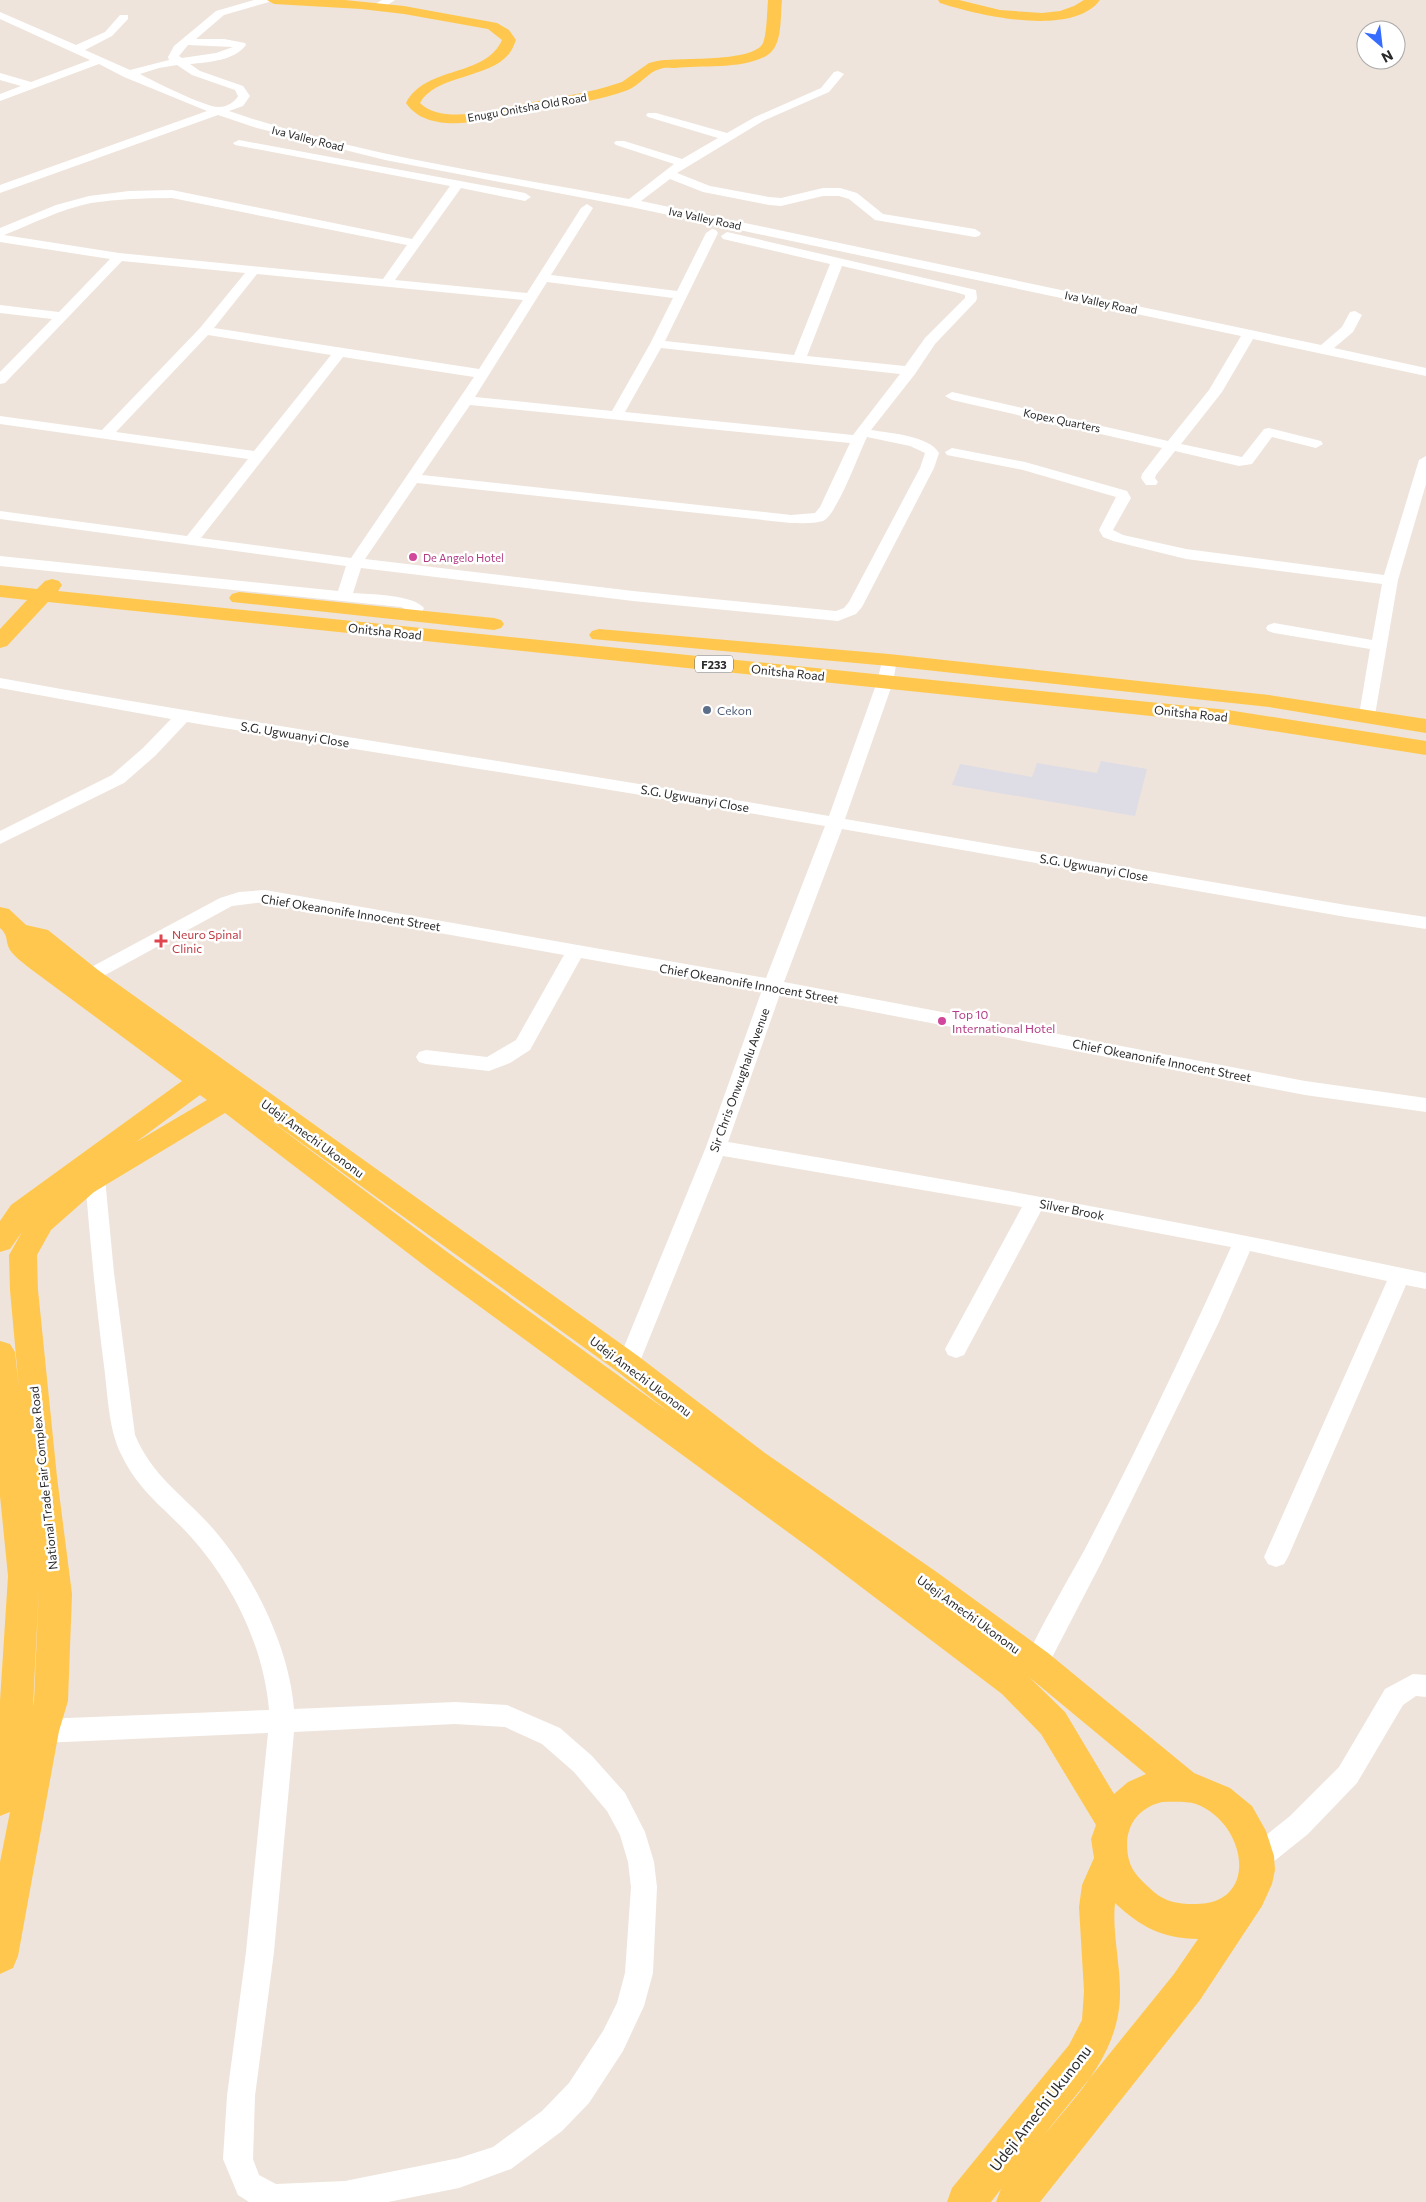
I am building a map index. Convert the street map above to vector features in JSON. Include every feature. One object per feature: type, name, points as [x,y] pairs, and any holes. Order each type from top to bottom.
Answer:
[{"type":"main road","name":"Enugu Onitsha Old Road","points":[[274,0],[384,3],[492,26],[504,33],[509,40],[508,46],[497,57],[481,66],[433,84],[416,95],[413,103],[418,110],[443,118],[461,118],[601,94],[639,80],[653,67],[660,65],[729,60],[758,55],[767,49],[770,44],[775,0]]},
{"type":"main road","points":[[944,0],[982,10],[1043,18],[1068,14],[1092,0]]},
{"type":"main road","name":"Onitsha Road","points":[[0,573],[413,616],[889,660],[1269,701],[1426,726]]},
{"type":"main road","points":[[0,642],[58,580]]},
{"type":"main road","name":"Onitsha Road","points":[[0,591],[1228,717],[1426,748]]},
{"type":"main road","points":[[0,1242],[21,1212],[209,1075],[37,962],[21,948],[7,925]]},
{"type":"main road","name":"Udeji Amechi Ukononu","points":[[7,925],[39,936],[209,1075],[628,1364],[745,1469],[1014,1684],[1053,1723],[1113,1823]]},
{"type":"main road","name":"Udeji Amechi Ukononu","points":[[237,1095],[444,1265],[745,1469],[927,1583],[1036,1664],[1185,1786]]},
{"type":"main road","name":"National Trade Fair Complex Road","points":[[0,1956],[42,1731],[50,1701],[56,1594],[42,1477],[24,1290],[23,1255],[41,1223],[84,1185],[237,1095]]},
{"type":"main road","points":[[0,1352],[24,1576],[15,1727],[0,1800]]},
{"type":"main road","points":[[1015,2202],[1187,1987],[1251,1892],[1257,1876],[1258,1858],[1252,1837],[1242,1819],[1225,1803],[1206,1792],[1185,1786],[1162,1786],[1141,1792],[1124,1805],[1113,1823],[1109,1835],[1110,1860],[1119,1882],[1134,1900],[1154,1914],[1177,1922],[1200,1923],[1222,1918],[1240,1906]]},
{"type":"main road","name":"Udeji Amechi Ukunonu","points":[[966,2202],[1082,2058],[1094,2038],[1100,2020],[1102,1991],[1098,1900],[1100,1885],[1110,1860]]},
{"type":"street","points":[[0,189],[239,104],[243,100],[242,92],[236,86],[196,73],[173,58],[175,52],[217,10],[265,0]]},
{"type":"street","name":"Iva Valley Road","points":[[0,15],[100,60],[128,75],[217,113],[276,130],[385,156],[631,203],[1426,372]]},
{"type":"street","points":[[76,49],[103,39],[110,34],[124,17]]},
{"type":"street","points":[[128,75],[177,61],[227,53],[239,48],[241,44],[185,42]]},
{"type":"street","points":[[0,98],[100,60]]},
{"type":"street","points":[[631,203],[683,162],[759,119],[825,90],[838,74]]},
{"type":"street","points":[[0,76],[31,86]]},
{"type":"street","points":[[652,115],[728,136]]},
{"type":"street","points":[[239,143],[541,200]]},
{"type":"street","points":[[620,143],[683,162]]},
{"type":"street","points":[[668,174],[707,189],[769,201],[781,202],[823,192],[840,192],[853,196],[879,217],[975,233]]},
{"type":"street","points":[[386,283],[457,185]]},
{"type":"street","points":[[0,232],[60,208],[89,200],[129,194],[172,194],[415,243]]},
{"type":"street","points":[[344,595],[355,563],[466,400],[587,208]]},
{"type":"street","points":[[412,478],[808,519],[819,517],[827,509],[860,436],[930,341],[963,308],[970,298],[970,293],[958,288],[837,263],[707,232],[681,295],[657,344],[616,415]]},
{"type":"street","points":[[0,238],[119,257],[532,297]]},
{"type":"street","points":[[0,380],[119,257]]},
{"type":"street","points":[[799,360],[837,263]]},
{"type":"street","points":[[106,434],[205,331],[253,271]]},
{"type":"street","points":[[544,278],[681,295]]},
{"type":"street","points":[[0,308],[62,316]]},
{"type":"street","points":[[1323,351],[1348,329],[1355,315]]},
{"type":"street","points":[[205,331],[482,374]]},
{"type":"street","points":[[1151,482],[1148,478],[1149,474],[1215,392],[1248,335]]},
{"type":"street","points":[[657,344],[910,370]]},
{"type":"street","points":[[190,540],[340,352]]},
{"type":"street","name":"Kopex Quarters","points":[[952,396],[1172,445],[1233,461],[1247,461],[1269,432],[1316,444]]},
{"type":"street","points":[[0,515],[355,563],[419,568],[633,596],[838,616],[850,611],[856,604],[927,468],[932,453],[930,449],[914,442],[466,400]]},
{"type":"street","points":[[0,420],[257,456]]},
{"type":"street","points":[[952,452],[1025,466],[1122,494],[1124,498],[1106,530],[1108,534],[1118,538],[1186,554],[1390,580]]},
{"type":"street","points":[[1367,716],[1390,580],[1426,460]]},
{"type":"street","points":[[0,561],[344,595],[404,603],[416,608],[413,616]]},
{"type":"street","points":[[1274,628],[1378,646]]},
{"type":"street","name":"Sir Chris Onwughalu Avenue","points":[[628,1364],[716,1147],[773,986],[856,768],[885,682],[889,660]]},
{"type":"street","name":"S.G. Ugwuanyi Close","points":[[0,683],[183,716],[637,788],[1346,912],[1426,923]]},
{"type":"street","points":[[0,838],[118,779],[149,752],[183,716]]},
{"type":"street","name":"Chief Okeanonife Innocent Street","points":[[89,976],[226,902],[251,896],[265,896],[773,986],[1304,1088],[1426,1105]]},
{"type":"street","points":[[426,1057],[489,1064],[515,1052],[523,1046],[575,952]]},
{"type":"street","name":"Silver Brook","points":[[716,1147],[1035,1202],[1244,1242],[1399,1277],[1426,1281]]},
{"type":"street","points":[[42,1731],[282,1721],[455,1713],[507,1716],[551,1736],[583,1764],[616,1802],[632,1832],[641,1862],[644,1887],[639,1973],[630,2006],[613,2041],[579,2093],[552,2121],[502,2159],[459,2173],[345,2196],[273,2199],[248,2185],[238,2159],[242,2096],[260,1952],[282,1721],[282,1701],[275,1668],[239,1585],[206,1537],[152,1484],[133,1458],[124,1435],[103,1274],[95,1178]]},
{"type":"street","points":[[956,1349],[1035,1202]]},
{"type":"street","points":[[1036,1664],[1053,1628],[1093,1556],[1186,1368],[1244,1242]]},
{"type":"street","points":[[1276,1557],[1399,1277]]},
{"type":"street","points":[[1258,1858],[1299,1825],[1348,1776],[1394,1697],[1413,1685],[1426,1686]]},
{"type":"shaded area","points":[[1101,761],[1147,769],[1135,816],[952,785],[960,764],[1032,777],[1037,763],[1097,773]]},
{"type":"place","name":"De Angelo Hotel","points":[[413,557]]},
{"type":"place","name":"Cekon","points":[[707,710]]},
{"type":"place","name":"Neuro Spinal Clinic","points":[[161,941]]},
{"type":"place","name":"Top 10 International Hotel","points":[[942,1021]]}]
